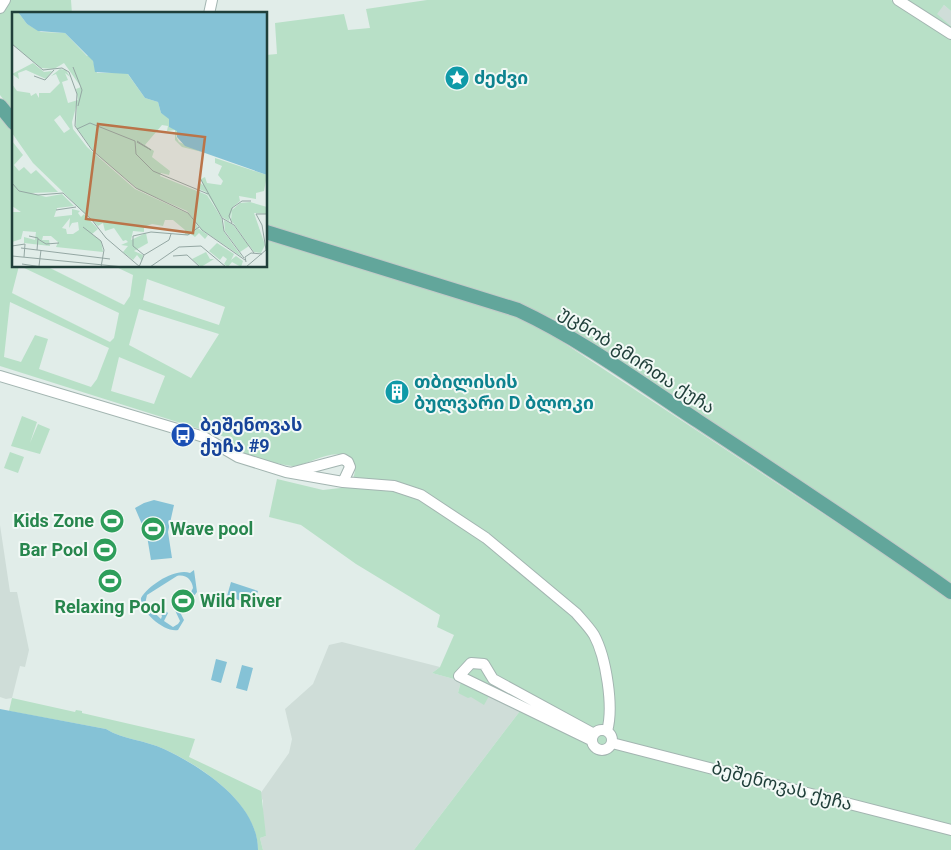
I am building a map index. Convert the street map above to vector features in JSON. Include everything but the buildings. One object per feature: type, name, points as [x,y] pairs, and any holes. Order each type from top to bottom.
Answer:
[{"type":"main road","points":[[0,106],[12,121]]},
{"type":"main road","name":"უცნობ გმირთა ქუჩა","points":[[268,233],[518,310],[549,325],[587,347],[951,592]]},
{"type":"street","points":[[0,8],[5,0]]},
{"type":"street","points":[[898,0],[951,34]]},
{"type":"street","points":[[0,376],[204,437],[238,457],[291,473],[343,482],[394,486],[421,495],[486,538],[576,613],[594,635],[599,648],[610,705],[611,718],[606,731]]},
{"type":"street","points":[[291,473],[343,459],[348,462],[350,467],[343,482]]},
{"type":"street","points":[[592,737],[459,676],[471,663],[484,664],[493,679],[592,737],[594,747],[599,751],[606,750],[612,743],[611,736],[606,731],[600,730],[592,737]]},
{"type":"street","name":"ბეშენოვას ქუჩა","points":[[612,743],[951,830]]},
{"type":"shaded area","points":[[944,5],[951,11],[951,26],[936,14]]},
{"type":"shaded area","points":[[0,525],[10,592],[17,592],[29,650],[25,667],[20,666],[12,698],[6,699],[0,697]]},
{"type":"shaded area","points":[[342,642],[440,667],[432,673],[461,681],[458,693],[471,697],[489,695],[520,711],[414,850],[263,850],[260,838],[266,836],[263,823],[263,801],[260,794],[289,753],[292,739],[285,709],[313,684],[329,645]]},
{"type":"green space","points":[[8,0],[71,0],[72,12],[12,12],[12,110],[0,95],[0,9]]},
{"type":"green space","points":[[427,0],[891,0],[951,38],[951,583],[731,439],[554,319],[518,304],[268,228],[268,55],[277,54],[275,23],[344,14],[348,30],[370,28],[366,9]]},
{"type":"green space","points":[[904,0],[951,0],[951,11],[944,5],[937,14],[951,26],[951,30]]},
{"type":"green space","points":[[0,114],[12,129],[12,268],[18,268],[12,293],[110,342],[114,338],[119,313],[24,268],[50,268],[124,305],[130,296],[133,275],[118,268],[268,268],[268,238],[526,318],[951,598],[951,850],[414,850],[520,711],[489,696],[484,705],[471,697],[468,698],[458,693],[461,681],[432,673],[440,667],[454,635],[437,627],[440,615],[356,564],[301,525],[269,517],[277,479],[323,490],[349,487],[355,471],[352,462],[340,454],[324,456],[301,465],[282,464],[234,450],[225,437],[0,366]],"holes":[[[147,279],[225,307],[219,325],[143,300]],[[10,302],[109,348],[97,379],[91,387],[39,369],[48,339],[35,335],[21,362],[4,357]],[[139,309],[219,334],[191,378],[129,345]],[[119,357],[165,376],[154,404],[111,391]]]},
{"type":"green space","points":[[22,416],[37,422],[30,443],[38,424],[50,429],[40,454],[11,446]]},
{"type":"green space","points":[[10,452],[24,457],[18,473],[4,468]]},
{"type":"green space","points":[[12,698],[75,712],[76,710],[82,711],[82,713],[195,739],[189,757],[261,791],[266,836],[260,838],[263,850],[258,850],[255,833],[248,817],[238,802],[211,776],[195,766],[157,746],[120,736],[106,729],[9,711]]},
{"type":"water","name":"Wave pool","points":[[154,500],[174,505],[168,532],[172,558],[151,560],[147,536],[135,508]]},
{"type":"water","points":[[107,544],[113,557],[106,553],[100,554],[101,545]]},
{"type":"water","name":"Wild River","points":[[194,570],[197,592],[178,608],[184,620],[178,630],[160,625],[149,615],[142,604],[141,598],[156,583],[170,575],[184,572],[190,573]],"holes":[[[177,576],[188,578],[193,588],[189,596],[176,602],[174,608],[180,621],[173,627],[164,621],[168,613],[163,609],[160,613],[161,619],[145,604],[147,595]]]},
{"type":"water","points":[[231,582],[258,591],[253,605],[227,596]]},
{"type":"water","points":[[216,659],[227,662],[221,683],[211,680]]},
{"type":"water","points":[[242,665],[253,668],[247,691],[236,688]]},
{"type":"water","points":[[0,709],[106,729],[120,736],[157,746],[179,757],[210,776],[238,802],[249,817],[256,833],[258,850],[0,850]]},
{"type":"place","name":"ძეძვი","points":[[457,78]]},
{"type":"place","name":"თბილისის ბულვარი D ბლოკი","points":[[397,392]]},
{"type":"place","name":"ბეშენოვას ქუჩა #9","points":[[183,435]]},
{"type":"place","name":"Kids Zone","points":[[112,521]]},
{"type":"place","name":"Wave pool","points":[[153,529]]},
{"type":"place","name":"Bar Pool","points":[[105,550]]},
{"type":"place","name":"Relaxing Pool","points":[[110,581]]},
{"type":"place","name":"Wild River","points":[[183,601]]}]
